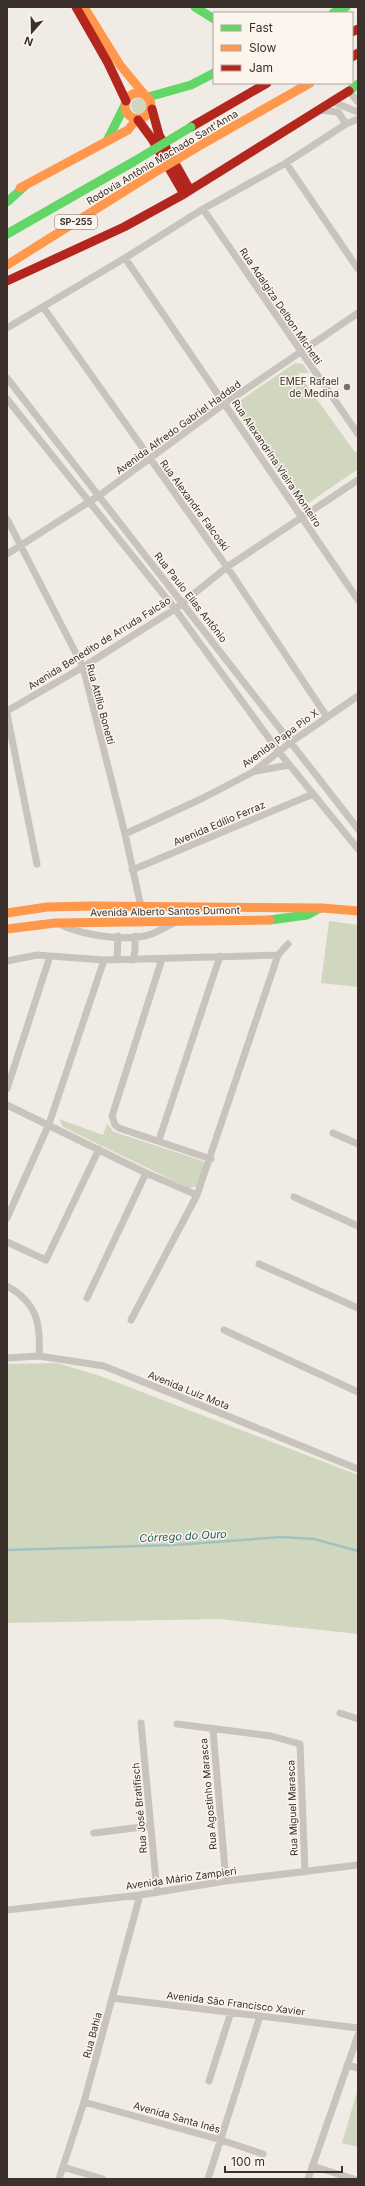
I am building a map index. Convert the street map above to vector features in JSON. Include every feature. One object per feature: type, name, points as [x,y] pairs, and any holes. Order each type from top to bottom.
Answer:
[{"type":"main road","points":[[76,7],[108,63],[125,103],[127,114],[137,120],[152,139],[187,192]]},
{"type":"main road","points":[[84,7],[120,65],[146,95],[152,105],[159,135],[187,192]]},
{"type":"main road","points":[[195,7],[213,18]]},
{"type":"main road","points":[[335,12],[346,7]]},
{"type":"main road","points":[[108,141],[125,103],[132,94],[146,95],[191,85],[213,74]]},
{"type":"main road","name":"Rodovia Antônio Machado Sant'Anna","points":[[7,234],[265,84]]},
{"type":"main road","name":"Rodovia Antônio Machado Sant'Anna","points":[[7,265],[144,178],[308,84]]},
{"type":"main road","points":[[7,281],[124,227],[187,192],[317,110],[333,102],[358,84]]},
{"type":"main road","points":[[7,196],[128,130],[137,120],[147,117],[152,109]]},
{"type":"main road","points":[[7,202],[26,185]]},
{"type":"main road","points":[[92,906],[94,922]]},
{"type":"main road","name":"Avenida Alberto Santos Dumont","points":[[7,913],[47,907],[92,906],[322,908],[358,911]]},
{"type":"main road","points":[[141,906],[144,922]]},
{"type":"main road","name":"Avenida Alberto Santos Dumont","points":[[7,929],[56,922],[274,920],[307,915],[322,908]]},
{"type":"street","points":[[349,91],[358,102]]},
{"type":"street","points":[[333,102],[358,112]]},
{"type":"street","points":[[317,110],[330,110],[338,112],[346,124]]},
{"type":"street","points":[[7,328],[125,258],[203,209],[286,163],[346,124],[358,119]]},
{"type":"street","points":[[286,163],[358,269]]},
{"type":"street","name":"Rua Adalgiza Delbon Michetti","points":[[203,209],[358,434]]},
{"type":"street","name":"Rua Alexandrina Vieira Monteiro","points":[[125,258],[358,600]]},
{"type":"street","name":"Rua Alexandre Falcoski","points":[[43,307],[227,567],[327,716]]},
{"type":"street","name":"Avenida Alfredo Gabriel Haddad","points":[[7,554],[100,496],[149,458],[224,404],[358,313]]},
{"type":"street","name":"Rua Paulo Elias Antônio","points":[[7,378],[358,829]]},
{"type":"street","name":"Rua Paulo Elias Antônio","points":[[7,399],[175,609],[279,752],[358,849]]},
{"type":"street","name":"Avenida Benedito de Arruda Falcão","points":[[7,711],[83,667],[175,609],[227,567],[358,480]]},
{"type":"street","name":"Rua Attílio Bonetti","points":[[7,519],[83,667],[125,834],[141,906]]},
{"type":"street","name":"Avenida Papa Pio X","points":[[125,834],[201,799],[253,772],[291,742],[358,696]]},
{"type":"street","points":[[7,714],[37,864]]},
{"type":"street","points":[[253,772],[289,765]]},
{"type":"street","name":"Avenida Edílio Ferraz","points":[[132,870],[312,794]]},
{"type":"street","points":[[56,922],[74,931],[94,935],[144,936],[176,922]]},
{"type":"street","points":[[94,922],[94,935]]},
{"type":"street","points":[[144,922],[144,936]]},
{"type":"street","points":[[117,960],[118,936]]},
{"type":"street","points":[[133,960],[135,936]]},
{"type":"street","points":[[131,1320],[197,1195],[211,1159],[278,955],[288,944]]},
{"type":"street","points":[[7,961],[37,955],[104,960],[133,960],[278,955]]},
{"type":"street","points":[[7,1089],[50,956]]},
{"type":"street","points":[[159,1140],[220,956]]},
{"type":"street","points":[[162,959],[112,1116],[115,1124],[119,1128],[159,1140],[211,1159]]},
{"type":"street","points":[[7,1218],[49,1124],[104,960]]},
{"type":"street","points":[[7,1105],[49,1124],[146,1173],[197,1195]]},
{"type":"street","points":[[333,1133],[358,1144]]},
{"type":"street","points":[[7,1242],[46,1260],[99,1149]]},
{"type":"street","points":[[87,1298],[146,1173]]},
{"type":"street","points":[[294,1197],[358,1226]]},
{"type":"street","points":[[259,1264],[358,1308]]},
{"type":"street","points":[[7,1286],[32,1307],[40,1334],[39,1356]]},
{"type":"street","points":[[224,1330],[358,1392]]},
{"type":"street","name":"Avenida Luiz Mota","points":[[7,1358],[39,1356],[104,1366],[358,1469]]},
{"type":"street","points":[[340,1713],[358,1719]]},
{"type":"street","name":"Rua José Bratifisch","points":[[141,1723],[157,1892]]},
{"type":"street","points":[[177,1724],[213,1730]]},
{"type":"street","name":"Rua Miguel Marasca","points":[[213,1730],[271,1736],[300,1744],[305,1872]]},
{"type":"street","name":"Rua Agostinho Marasca","points":[[213,1730],[226,1881]]},
{"type":"street","points":[[94,1832],[150,1826]]},
{"type":"street","name":"Avenida Mário Zampieri","points":[[7,1910],[140,1895],[226,1881],[358,1865]]},
{"type":"street","name":"Rua Bahia","points":[[60,2179],[84,2102],[140,1895]]},
{"type":"street","name":"Avenida São Francisco Xavier","points":[[112,1998],[358,2028]]},
{"type":"street","points":[[209,2081],[231,2012]]},
{"type":"street","points":[[208,2179],[260,2016]]},
{"type":"street","points":[[308,2179],[358,2035]]},
{"type":"street","points":[[347,2065],[358,2068]]},
{"type":"street","name":"Avenida Santa Inês","points":[[84,2102],[221,2140],[263,2154]]},
{"type":"street","points":[[312,2166],[354,2179]]},
{"type":"street","points":[[63,2167],[103,2179]]},
{"type":"green space","points":[[139,98],[146,103],[147,106],[142,113],[139,114],[132,109],[131,106],[136,99]]},
{"type":"green space","points":[[295,363],[303,364],[309,373],[298,373],[354,451],[358,452],[358,469],[307,504],[299,502],[235,408],[238,402]]},
{"type":"green space","points":[[329,921],[358,925],[358,987],[321,983]]},
{"type":"green space","points":[[59,1119],[103,1135],[107,1124],[114,1132],[203,1161],[204,1163],[198,1186],[189,1188],[63,1127]]},
{"type":"green space","points":[[57,1363],[100,1376],[358,1475],[358,1634],[219,1619],[7,1623],[7,1364]]},
{"type":"green space","points":[[358,2088],[358,2147],[342,2143]]},
{"type":"waterway","name":"Córrego do Ouro","points":[[7,1550],[175,1545],[281,1537],[314,1539],[358,1551]]},
{"type":"traffic: fast","points":[[195,7],[213,18]]},
{"type":"traffic: fast","points":[[335,12],[346,7]]},
{"type":"traffic: fast","points":[[148,97],[191,85],[213,74]]},
{"type":"traffic: fast","points":[[349,91],[358,84]]},
{"type":"traffic: fast","points":[[107,141],[125,105]]},
{"type":"traffic: fast","points":[[133,162],[191,127]]},
{"type":"traffic: fast","points":[[7,234],[133,162]]},
{"type":"traffic: fast","points":[[7,202],[26,185]]},
{"type":"traffic: fast","points":[[270,920],[307,915],[320,908]]},
{"type":"traffic: slow","points":[[84,7],[120,65],[144,94]]},
{"type":"traffic: slow","points":[[206,142],[308,84]]},
{"type":"traffic: slow","points":[[138,93],[148,96],[151,106],[148,116],[138,119],[128,116],[125,106],[128,96],[138,93]]},
{"type":"traffic: slow","points":[[20,188],[128,130],[136,120]]},
{"type":"traffic: slow","points":[[144,179],[206,142]]},
{"type":"traffic: slow","points":[[7,265],[144,179]]},
{"type":"traffic: slow","points":[[7,913],[47,907],[93,906],[322,908],[358,911]]},
{"type":"traffic: slow","points":[[7,929],[55,923],[270,920]]},
{"type":"traffic: jam","points":[[76,7],[108,63],[126,101]]},
{"type":"traffic: jam","points":[[353,32],[358,29]]},
{"type":"traffic: jam","points":[[353,56],[358,53]]},
{"type":"traffic: jam","points":[[191,127],[265,84]]},
{"type":"traffic: jam","points":[[138,120],[152,139],[184,194],[349,91]]},
{"type":"traffic: jam","points":[[152,109],[159,135],[190,190]]},
{"type":"traffic: jam","points":[[7,281],[124,227],[184,194]]},
{"type":"place","name":"EMEF Rafael de Medina","points":[[347,387]]}]
